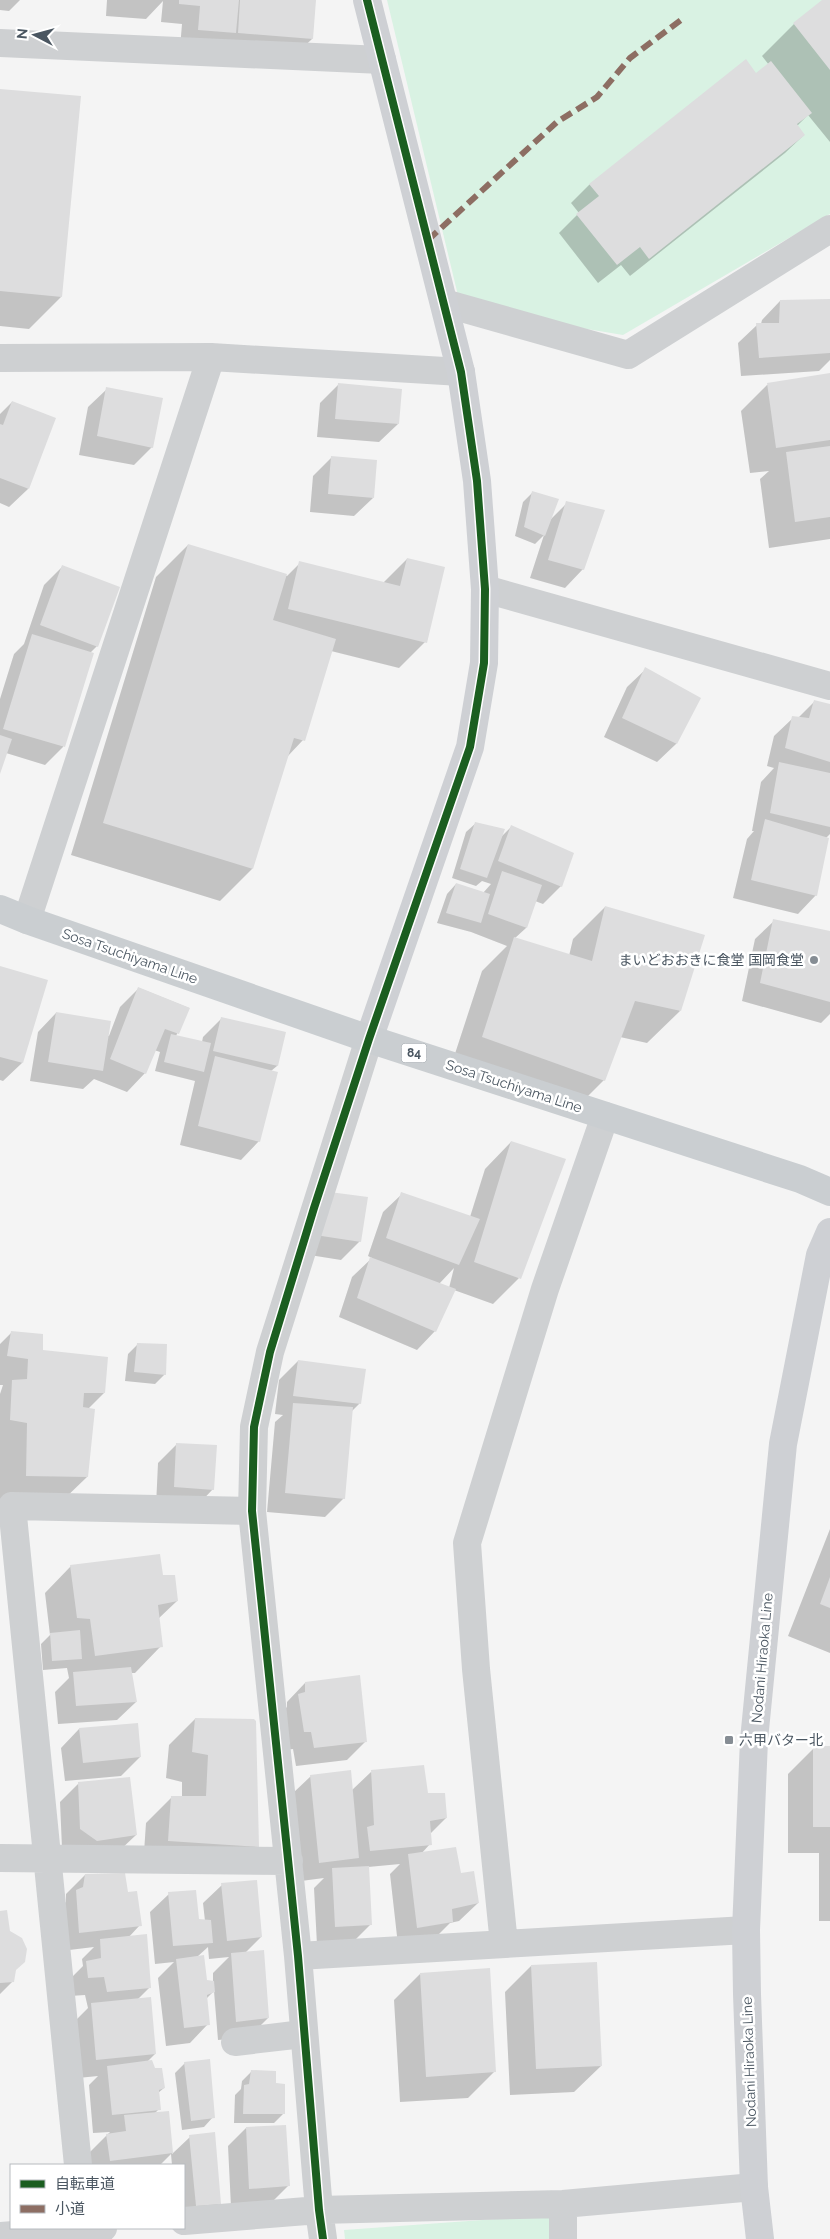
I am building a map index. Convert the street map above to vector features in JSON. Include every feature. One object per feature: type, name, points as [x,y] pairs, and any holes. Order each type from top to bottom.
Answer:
[{"type":"main road","name":"Sosa Tsuchiyama Line","points":[[0,909],[369,1039],[800,1179],[830,1192]]},
{"type":"street","points":[[323,2239],[303,2034],[289,1861],[252,1511],[254,1427],[270,1352],[369,1039],[470,747],[484,663],[484,589],[477,481],[461,372],[367,0]]},
{"type":"street","points":[[0,43],[382,60]]},
{"type":"street","points":[[444,303],[628,355],[830,229]]},
{"type":"street","points":[[0,358],[212,357],[461,372]]},
{"type":"street","points":[[27,920],[212,357]]},
{"type":"street","points":[[484,589],[830,686]]},
{"type":"street","points":[[504,1944],[476,1669],[467,1543],[545,1289],[605,1116]]},
{"type":"street","name":"Nodani Hiraoka Line","points":[[760,2239],[754,2187],[746,1930],[754,1740],[783,1444],[820,1255],[830,1232]]},
{"type":"street","points":[[78,2164],[12,1506],[252,1511]]},
{"type":"street","points":[[0,1858],[289,1861]]},
{"type":"street","points":[[298,1956],[746,1930]]},
{"type":"street","points":[[236,2042],[303,2034]]},
{"type":"street","points":[[185,2221],[319,2210],[563,2204],[754,2187]]},
{"type":"street","points":[[563,2204],[563,2239]]},
{"type":"street","points":[[0,2236],[79,2229]]},
{"type":"green space","points":[[387,0],[830,0],[830,214],[623,335],[461,308]]},
{"type":"green space","points":[[553,2215],[553,2239],[345,2239],[344,2230]]},
{"type":"building","points":[[179,0],[239,0],[236,33],[198,30],[200,6],[179,4]]},
{"type":"building","points":[[240,0],[316,0],[313,39],[238,33]]},
{"type":"building","points":[[822,0],[830,0],[830,70],[793,23]]},
{"type":"building","points":[[746,59],[756,73],[771,61],[812,113],[797,124],[805,135],[649,259],[640,247],[617,265],[576,214],[599,196],[589,184]]},
{"type":"building","points":[[0,89],[81,96],[62,297],[0,291]]},
{"type":"building","points":[[830,299],[830,353],[759,358],[756,323],[779,323],[780,300]]},
{"type":"building","points":[[830,373],[830,440],[776,448],[767,383]]},
{"type":"building","points":[[338,383],[402,389],[399,424],[335,419]]},
{"type":"building","points":[[106,387],[163,398],[153,448],[97,436]]},
{"type":"building","points":[[12,401],[56,418],[29,489],[0,478],[0,424],[3,425]]},
{"type":"building","points":[[830,446],[830,517],[795,522],[786,452]]},
{"type":"building","points":[[331,456],[377,460],[374,498],[328,494]]},
{"type":"building","points":[[532,491],[559,499],[545,536],[524,527]]},
{"type":"building","points":[[566,501],[605,510],[584,570],[548,560]]},
{"type":"building","points":[[188,544],[287,574],[273,620],[336,639],[305,741],[294,738],[253,869],[103,823]]},
{"type":"building","points":[[407,558],[445,567],[427,643],[288,609],[299,561],[400,586]]},
{"type":"building","points":[[62,565],[120,587],[98,647],[40,625]]},
{"type":"building","points":[[32,634],[94,653],[65,747],[3,729]]},
{"type":"building","points":[[645,667],[701,698],[677,744],[622,718]]},
{"type":"building","points":[[814,700],[830,704],[830,762],[785,748],[792,716],[809,718]]},
{"type":"building","points":[[0,735],[12,739],[0,774]]},
{"type":"building","points":[[779,762],[830,773],[830,827],[770,813]]},
{"type":"building","points":[[765,819],[829,838],[817,896],[751,880]]},
{"type":"building","points":[[475,822],[505,829],[487,878],[460,869]]},
{"type":"building","points":[[511,825],[574,853],[562,887],[498,861]]},
{"type":"building","points":[[502,871],[542,885],[527,928],[488,914]]},
{"type":"building","points":[[456,883],[490,894],[481,923],[446,913]]},
{"type":"building","points":[[605,906],[705,935],[681,1011],[635,1001],[605,1081],[482,1037],[514,937],[592,961]]},
{"type":"building","points":[[773,919],[830,931],[830,1002],[760,983]]},
{"type":"building","points":[[0,966],[48,980],[23,1063],[0,1057]]},
{"type":"building","points":[[138,987],[190,1008],[179,1034],[165,1029],[146,1074],[110,1059]]},
{"type":"building","points":[[56,1012],[111,1021],[103,1071],[48,1062]]},
{"type":"building","points":[[221,1017],[286,1032],[278,1066],[213,1051]]},
{"type":"building","points":[[171,1034],[211,1043],[204,1072],[164,1062]]},
{"type":"building","points":[[215,1056],[278,1072],[260,1142],[198,1126]]},
{"type":"building","points":[[511,1141],[566,1159],[521,1279],[474,1262]]},
{"type":"building","points":[[322,1191],[368,1197],[361,1242],[315,1235]]},
{"type":"building","points":[[401,1192],[480,1219],[459,1265],[386,1238]]},
{"type":"building","points":[[370,1257],[456,1289],[436,1332],[357,1298]]},
{"type":"building","points":[[11,1331],[43,1334],[43,1350],[108,1357],[105,1393],[84,1393],[83,1407],[95,1409],[88,1477],[26,1476],[27,1423],[10,1420],[12,1380],[27,1379],[28,1359],[7,1356]]},
{"type":"building","points":[[137,1343],[167,1344],[166,1375],[134,1372]]},
{"type":"building","points":[[298,1360],[366,1369],[361,1404],[293,1396]]},
{"type":"building","points":[[293,1403],[353,1407],[345,1499],[285,1493]]},
{"type":"building","points":[[176,1443],[217,1445],[214,1490],[174,1487]]},
{"type":"building","points":[[160,1554],[163,1575],[175,1575],[178,1601],[158,1605],[163,1647],[95,1656],[90,1619],[77,1618],[70,1565]]},
{"type":"building","points":[[830,1577],[830,1608],[820,1604]]},
{"type":"building","points":[[80,1630],[82,1659],[52,1661],[50,1633]]},
{"type":"building","points":[[131,1667],[137,1702],[76,1706],[73,1672]]},
{"type":"building","points":[[360,1675],[367,1742],[314,1748],[311,1732],[304,1732],[298,1694],[305,1692],[305,1682]]},
{"type":"building","points":[[195,1718],[254,1719],[256,1721],[259,1847],[168,1841],[171,1796],[206,1796],[208,1755],[192,1752]]},
{"type":"building","points":[[138,1723],[141,1757],[83,1763],[79,1728]]},
{"type":"building","points":[[813,1746],[830,1746],[830,1827],[813,1827]]},
{"type":"building","points":[[424,1765],[428,1793],[445,1793],[447,1818],[430,1821],[432,1845],[370,1851],[367,1827],[374,1825],[371,1770]]},
{"type":"building","points":[[351,1770],[359,1858],[319,1863],[310,1775]]},
{"type":"building","points":[[130,1777],[137,1835],[97,1841],[80,1829],[78,1782]]},
{"type":"building","points":[[456,1847],[461,1873],[474,1871],[479,1903],[452,1909],[453,1922],[417,1928],[408,1854]]},
{"type":"building","points":[[369,1866],[372,1925],[335,1927],[332,1868]]},
{"type":"building","points":[[125,1873],[128,1892],[137,1891],[142,1926],[79,1933],[76,1890],[83,1887],[85,1874]]},
{"type":"building","points":[[257,1880],[262,1937],[227,1941],[221,1883]]},
{"type":"building","points":[[196,1890],[199,1919],[211,1920],[213,1943],[173,1946],[168,1892]]},
{"type":"building","points":[[7,1910],[10,1931],[22,1938],[27,1949],[25,1962],[16,1970],[14,1982],[0,1983],[0,1911]]},
{"type":"building","points":[[147,1934],[151,1988],[107,1992],[104,1977],[88,1978],[86,1961],[101,1958],[100,1939]]},
{"type":"building","points":[[264,1950],[269,2018],[236,2022],[231,1953]]},
{"type":"building","points":[[204,1955],[207,1980],[214,1981],[215,1992],[207,1995],[210,2025],[184,2028],[176,1959]]},
{"type":"building","points":[[597,1962],[602,2066],[536,2069],[531,1965]]},
{"type":"building","points":[[490,1968],[496,2072],[426,2077],[420,1973]]},
{"type":"building","points":[[151,1997],[156,2054],[96,2060],[91,2003]]},
{"type":"building","points":[[210,2059],[215,2118],[191,2121],[184,2062]]},
{"type":"building","points":[[152,2060],[155,2068],[162,2068],[165,2088],[159,2090],[161,2110],[112,2115],[107,2066]]},
{"type":"building","points":[[251,2070],[276,2071],[276,2083],[285,2084],[285,2114],[243,2114],[244,2085],[249,2084]]},
{"type":"building","points":[[169,2111],[173,2153],[110,2161],[106,2134],[126,2131],[124,2115]]},
{"type":"building","points":[[286,2125],[290,2186],[249,2189],[246,2127]]},
{"type":"building","points":[[215,2132],[221,2204],[196,2206],[189,2135]]},
{"type":"marked path","points":[[428,240],[557,122],[597,97],[630,58],[681,20]]},
{"type":"cycle path","points":[[323,2239],[298,1956],[252,1511],[254,1427],[270,1352],[314,1208],[369,1039],[470,747],[484,663],[485,589],[477,481],[461,372],[367,0]]},
{"type":"place","name":"まいどおおきに食堂 国岡食堂","points":[[814,960]]},
{"type":"place","name":"六甲バター北","points":[[729,1740]]}]
